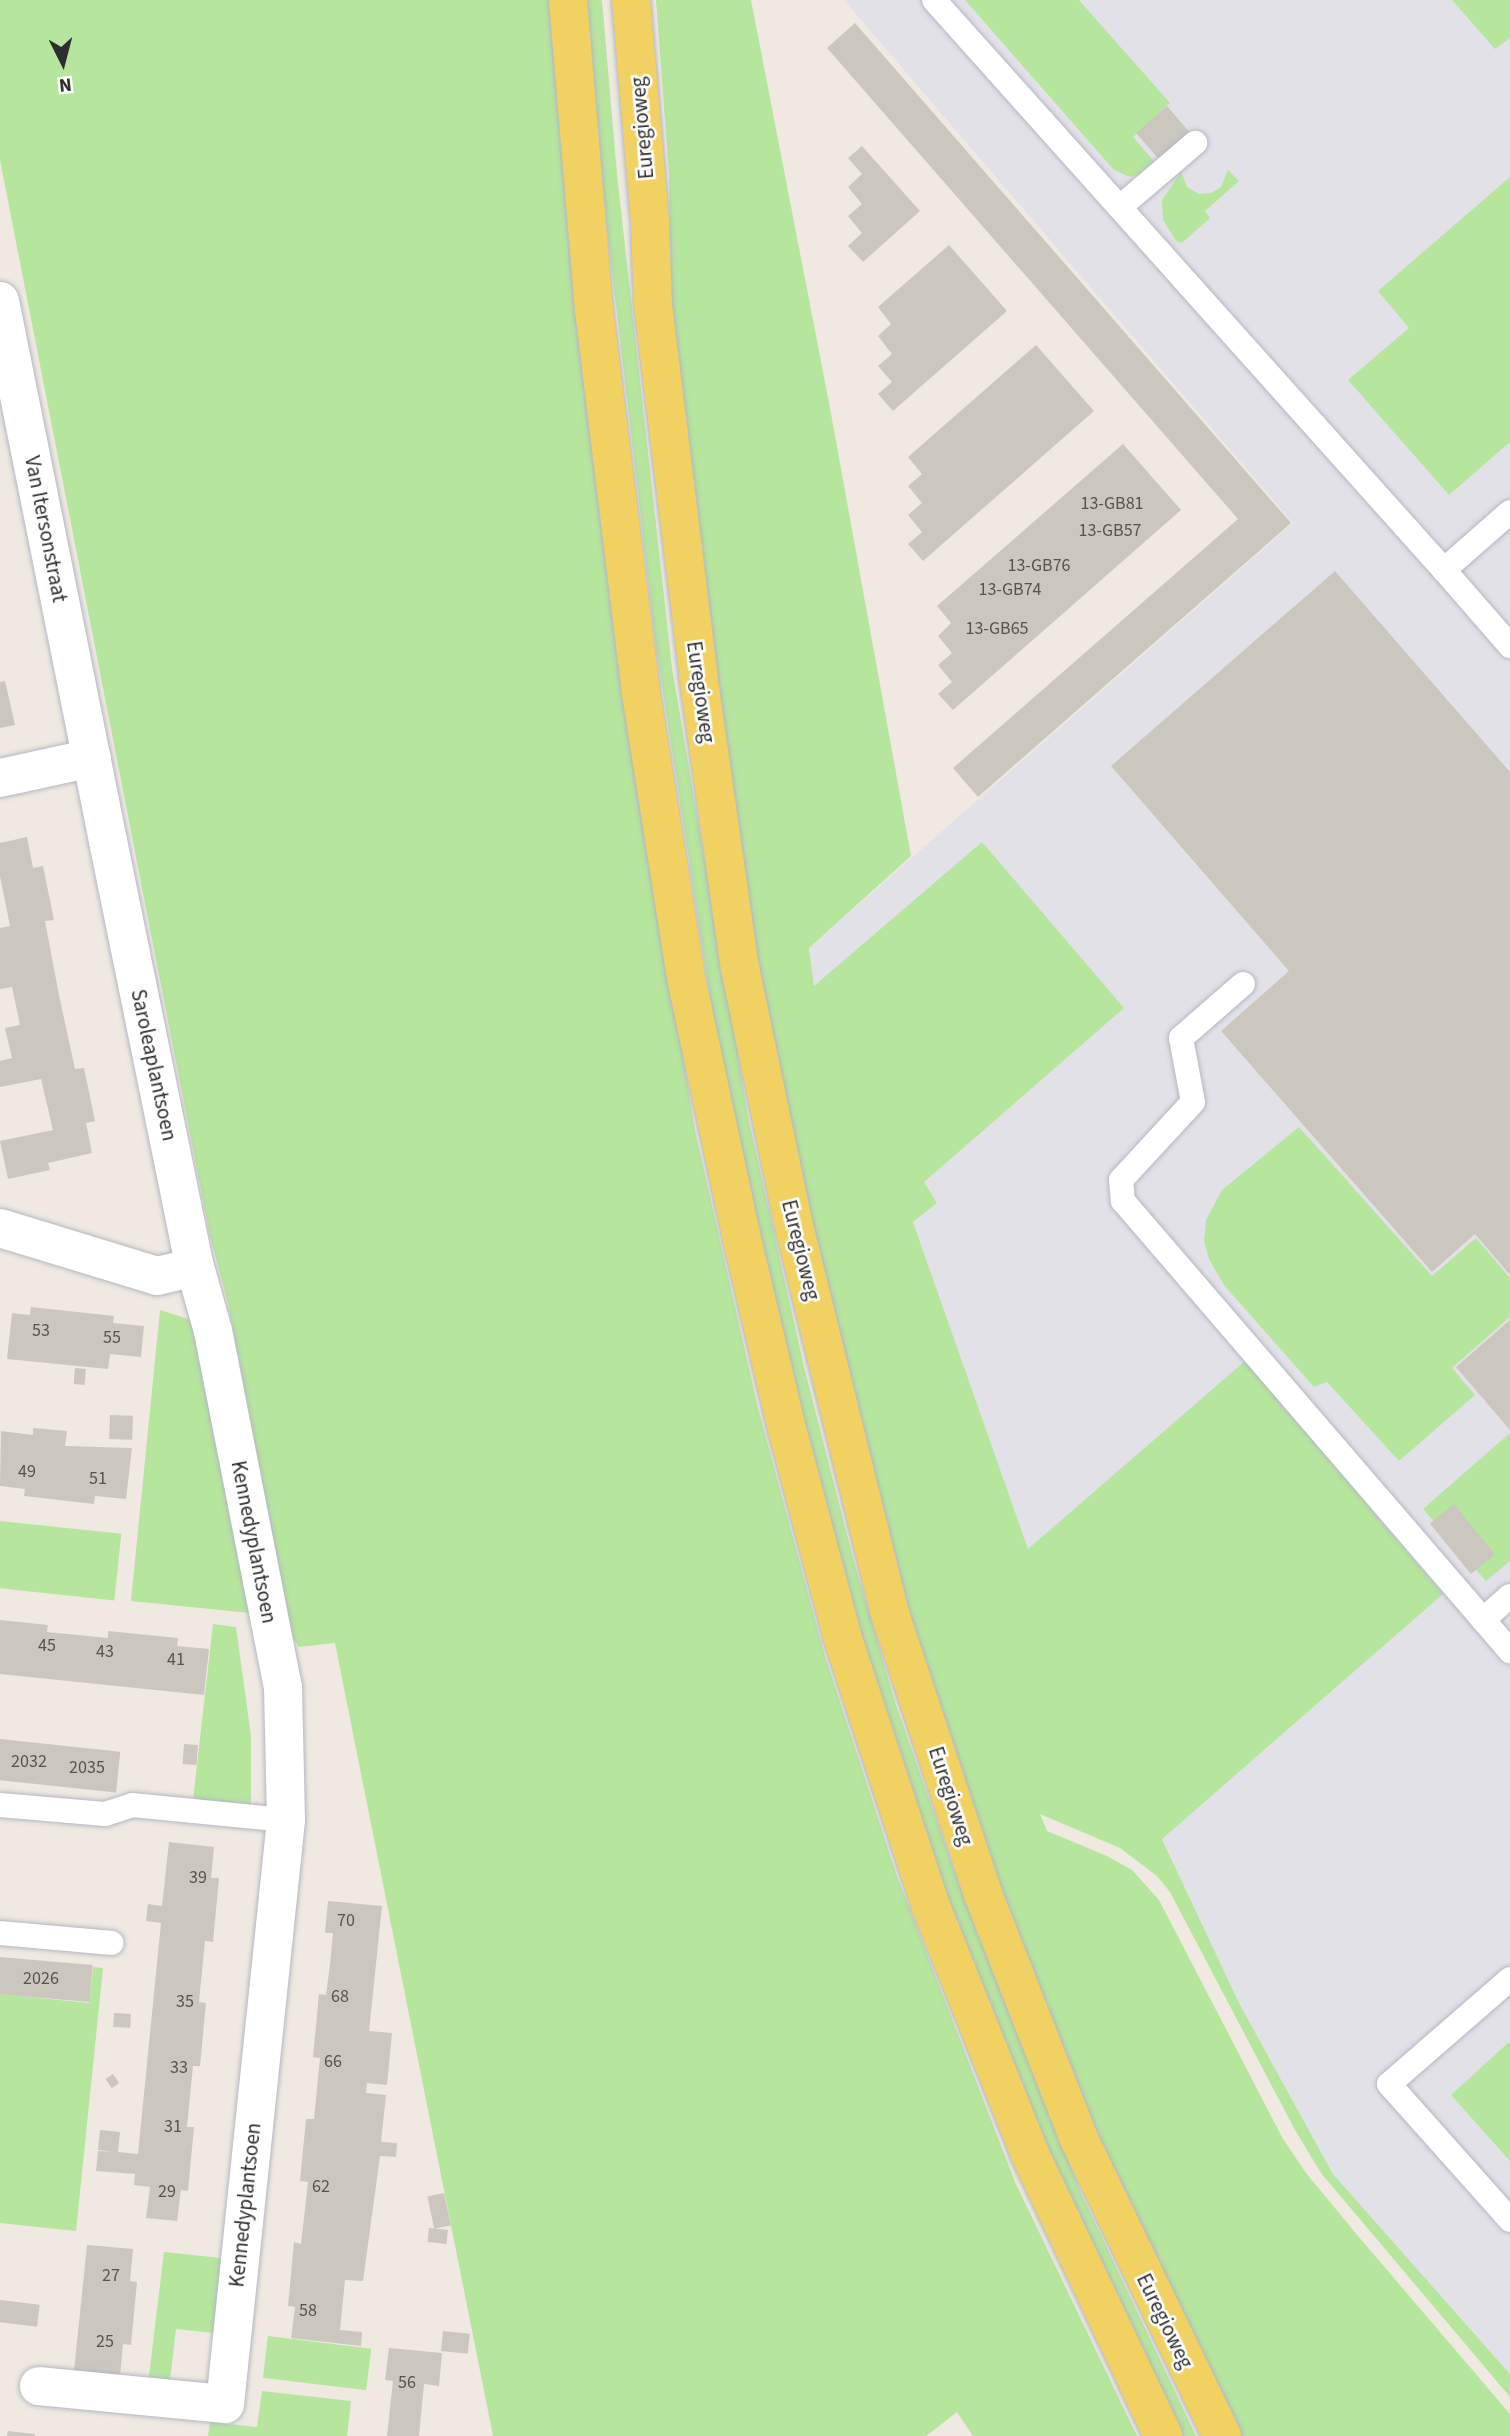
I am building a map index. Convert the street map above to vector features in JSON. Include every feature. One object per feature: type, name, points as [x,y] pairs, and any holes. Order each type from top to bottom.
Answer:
[{"type":"main road","points":[[568,0],[594,310],[641,693],[686,978],[742,1239],[787,1429],[842,1636],[930,1905],[1029,2152],[1163,2436]]},
{"type":"main road","name":"Euregioweg","points":[[631,0],[650,223],[653,305],[698,674],[740,968],[793,1222],[889,1611],[983,1894],[1079,2139],[1222,2436]]},
{"type":"street","name":"Van Itersonstraat","points":[[0,301],[92,758]]},
{"type":"street","points":[[0,778],[92,758]]},
{"type":"street","name":"Saroleaplantsoen","points":[[92,758],[195,1267]]},
{"type":"street","points":[[0,1228],[157,1276],[195,1267]]},
{"type":"street","name":"Kennedyplantsoen","points":[[39,2386],[225,2404],[286,1820],[283,1687],[213,1331],[195,1267]]},
{"type":"lane","points":[[934,0],[1510,646]]},
{"type":"lane","points":[[1120,207],[1195,143]]},
{"type":"lane","points":[[1444,570],[1510,512]]},
{"type":"lane","points":[[1243,984],[1181,1038],[1193,1102],[1121,1180],[1123,1201],[1510,1651]]},
{"type":"lane","points":[[1483,1620],[1510,1596]]},
{"type":"lane","points":[[0,1805],[105,1814],[132,1805],[286,1820]]},
{"type":"lane","points":[[0,1933],[112,1943]]},
{"type":"lane","points":[[1510,1979],[1389,2084],[1510,2220]]},
{"type":"shaded area","points":[[844,0],[1510,0],[1510,2374],[1334,2175],[1239,2003],[1028,1550],[913,1222],[937,1202],[819,1021],[809,948],[1293,523]]},
{"type":"green space","points":[[0,0],[552,0],[632,743],[695,1130],[758,1408],[825,1656],[897,1876],[1015,2182],[1137,2436],[973,2436],[957,2412],[926,2436],[493,2436],[335,1643],[299,1647],[292,1636],[228,1303],[210,1236],[0,160]]},
{"type":"green space","points":[[585,0],[602,0],[617,174],[672,668],[749,1121],[804,1367],[853,1558],[896,1705],[960,1887],[1082,2195],[1196,2436],[1179,2436],[1105,2282],[972,1974],[834,1553],[758,1247],[713,1016],[656,647],[607,228]]},
{"type":"green space","points":[[656,0],[751,0],[830,408],[911,856],[809,948],[814,986],[982,842],[1124,1008],[924,1182],[937,1203],[913,1222],[1028,1549],[1245,1361],[1443,1594],[1162,1839],[1239,2003],[1333,2174],[1510,2374],[1510,2397],[1321,2173],[1295,2130],[1170,1892],[1157,1876],[1120,1848],[1040,1814],[1047,1831],[1107,1856],[1132,1870],[1159,1900],[1283,2139],[1306,2173],[1358,2236],[1510,2414],[1510,2436],[1231,2436],[1104,2163],[930,1703],[763,1024],[671,340],[669,174]]},
{"type":"green space","points":[[965,0],[1079,0],[1170,103],[1133,137],[1158,166],[1130,177],[1114,170]]},
{"type":"green space","points":[[1452,0],[1510,0],[1510,38],[1495,49]]},
{"type":"green space","points":[[1228,170],[1239,181],[1205,211],[1210,218],[1182,243],[1176,241],[1163,220],[1162,200],[1181,172],[1187,187],[1199,194],[1211,193],[1221,187]]},
{"type":"green space","points":[[1510,177],[1510,442],[1449,495],[1348,380],[1409,328],[1378,291]]},
{"type":"green space","points":[[1299,1127],[1432,1276],[1476,1238],[1510,1278],[1510,1317],[1452,1368],[1475,1395],[1399,1461],[1327,1382],[1314,1387],[1224,1285],[1209,1259],[1204,1241],[1206,1220],[1222,1190]]},
{"type":"green space","points":[[160,1310],[191,1320],[250,1613],[131,1601]]},
{"type":"green space","points":[[1510,1433],[1510,1561],[1486,1581],[1423,1509]]},
{"type":"green space","points":[[0,1521],[121,1534],[114,1600],[0,1588]]},
{"type":"green space","points":[[213,1624],[236,1627],[251,1736],[251,1806],[193,1800]]},
{"type":"green space","points":[[93,1967],[103,1968],[76,2231],[0,2223],[0,1994],[89,2003]]},
{"type":"green space","points":[[1510,2041],[1510,2161],[1451,2095]]},
{"type":"green space","points":[[164,2252],[221,2258],[214,2333],[176,2329],[170,2380],[149,2376]]},
{"type":"green space","points":[[268,2336],[371,2349],[366,2390],[263,2378]]},
{"type":"green space","points":[[262,2391],[351,2401],[347,2436],[208,2436],[210,2422],[257,2427]]},
{"type":"building","points":[[855,23],[1291,523],[978,797],[953,768],[1238,519],[827,48]]},
{"type":"building","points":[[1167,106],[1192,135],[1161,162],[1136,133]]},
{"type":"building","points":[[862,146],[920,211],[863,262],[848,246],[862,233],[848,216],[862,204],[848,187],[862,174],[848,158]]},
{"type":"building","points":[[949,245],[1007,311],[893,411],[878,394],[892,382],[878,366],[892,354],[878,336],[891,324],[878,307]]},
{"type":"building","points":[[1036,345],[1094,411],[923,561],[908,544],[922,532],[908,515],[922,503],[908,486],[922,474],[908,457]]},
{"type":"building","points":[[1123,444],[1181,510],[953,710],[938,694],[952,682],[938,665],[952,653],[938,636],[951,623],[937,606]]},
{"type":"building","points":[[1335,571],[1510,772],[1510,1275],[1475,1234],[1432,1272],[1221,1031],[1289,971],[1111,766]]},
{"type":"building","points":[[5,681],[15,725],[0,728],[0,682]]},
{"type":"building","points":[[27,837],[33,868],[43,866],[54,920],[45,921],[59,995],[75,1069],[84,1068],[95,1121],[86,1123],[92,1153],[48,1163],[50,1170],[8,1179],[0,1141],[53,1130],[41,1079],[0,1087],[0,1061],[12,1058],[5,1028],[20,1025],[12,987],[0,989],[0,928],[10,926],[0,876],[0,843]]},
{"type":"building","points":[[31,1307],[114,1316],[113,1323],[144,1326],[141,1357],[110,1354],[108,1369],[7,1359],[12,1313],[30,1315]]},
{"type":"building","points":[[1510,1320],[1510,1430],[1456,1367]]},
{"type":"building","points":[[75,1368],[86,1369],[85,1385],[74,1384]]},
{"type":"building","points":[[110,1415],[133,1416],[132,1440],[109,1439]]},
{"type":"building","points":[[33,1428],[67,1431],[65,1446],[132,1448],[126,1499],[95,1496],[94,1504],[24,1496],[25,1489],[0,1486],[1,1431],[33,1435]]},
{"type":"building","points":[[1454,1504],[1495,1555],[1471,1574],[1430,1524]]},
{"type":"building","points":[[0,1620],[48,1625],[47,1632],[108,1638],[108,1631],[178,1638],[177,1646],[209,1649],[204,1695],[0,1674]]},
{"type":"building","points":[[0,1739],[120,1752],[116,1792],[0,1780]]},
{"type":"building","points":[[184,1744],[198,1745],[197,1765],[183,1764]]},
{"type":"building","points":[[169,1842],[214,1847],[211,1878],[219,1878],[213,1942],[205,1941],[199,2002],[206,2003],[200,2066],[193,2066],[187,2127],[194,2127],[188,2191],[181,2190],[177,2221],[146,2218],[150,2187],[134,2185],[135,2174],[96,2171],[98,2151],[114,2152],[98,2150],[100,2130],[120,2132],[118,2152],[138,2154],[161,1923],[146,1921],[148,1904],[162,1906]]},
{"type":"building","points":[[328,1901],[382,1906],[369,2031],[392,2033],[387,2085],[367,2083],[366,2093],[386,2095],[381,2142],[397,2143],[396,2157],[380,2156],[363,2281],[345,2280],[340,2330],[362,2332],[361,2346],[291,2338],[295,2307],[288,2306],[294,2242],[301,2244],[308,2182],[300,2181],[306,2119],[314,2119],[320,2058],[313,2057],[319,1994],[326,1995],[330,1964],[333,1933],[325,1933]]},
{"type":"building","points":[[0,1957],[93,1965],[89,2002],[0,1994]]},
{"type":"building","points":[[114,2013],[131,2014],[130,2028],[113,2027]]},
{"type":"building","points":[[113,2074],[119,2083],[112,2088],[106,2079]]},
{"type":"building","points":[[444,2193],[451,2225],[434,2229],[427,2197]]},
{"type":"building","points":[[429,2228],[448,2230],[446,2244],[428,2242]]},
{"type":"building","points":[[87,2245],[133,2249],[130,2281],[137,2282],[131,2345],[123,2344],[120,2376],[74,2371]]},
{"type":"building","points":[[0,2300],[40,2305],[37,2327],[0,2322]]},
{"type":"building","points":[[443,2331],[470,2334],[468,2354],[441,2351]]},
{"type":"building","points":[[389,2348],[442,2353],[439,2386],[424,2384],[419,2436],[387,2436],[393,2381],[385,2380]]},
{"type":"building","points":[[8,2431],[35,2434],[35,2436],[7,2436]]}]
